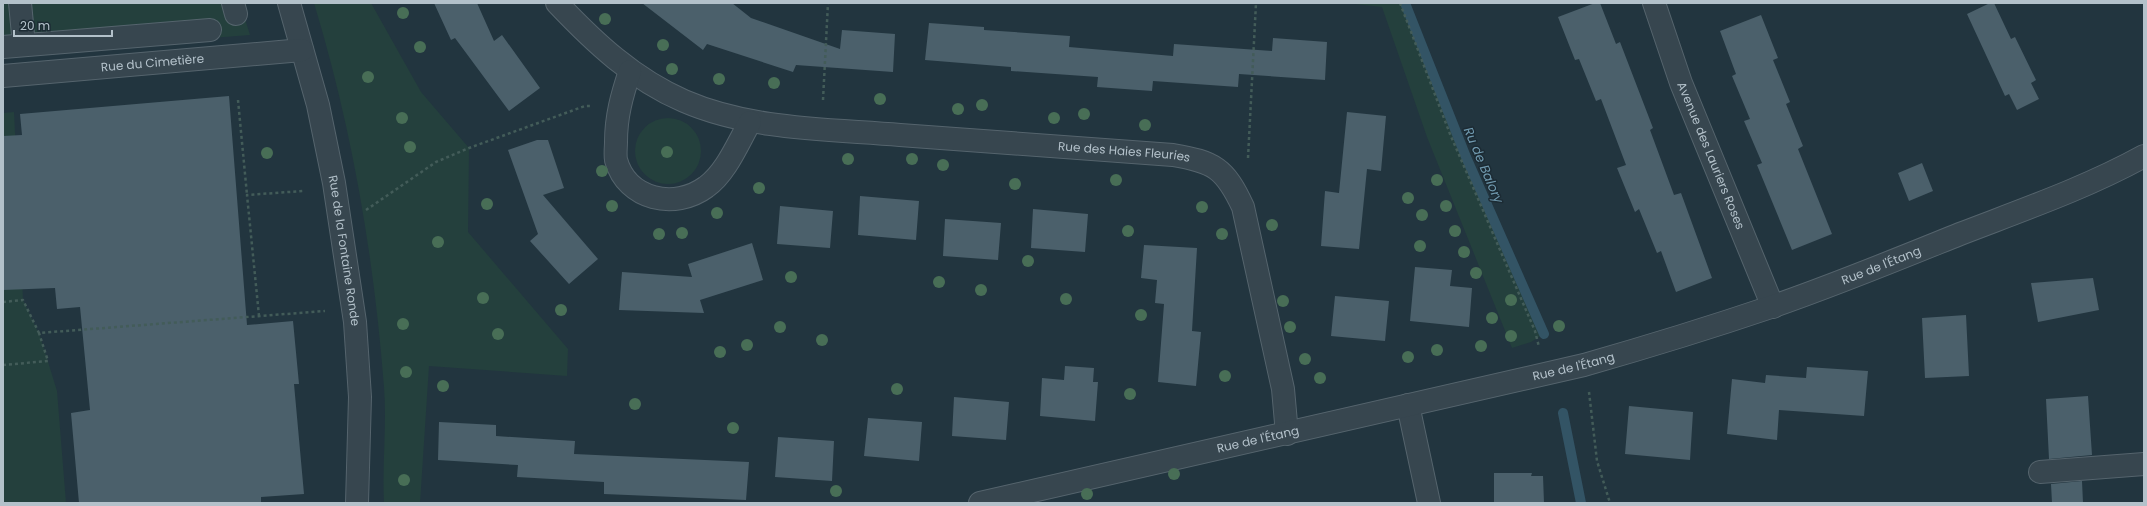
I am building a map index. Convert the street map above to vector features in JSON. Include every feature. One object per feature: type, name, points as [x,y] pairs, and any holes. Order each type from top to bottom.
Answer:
[{"type":"street","points":[[20,3],[13,46],[210,30]]},
{"type":"street","name":"Rue de la Fontaine Ronde","points":[[289,3],[318,105],[342,226],[355,322],[360,397],[357,503]]},
{"type":"street","name":"Rue des Haies Fleuries","points":[[557,3],[591,38],[630,71],[683,100],[715,112],[750,122],[821,129],[1173,155],[1198,159],[1221,170],[1234,186],[1243,207],[1283,388],[1287,434]]},
{"type":"street","name":"Avenue des Lauriers Roses","points":[[1654,3],[1681,84],[1773,307]]},
{"type":"street","name":"Rue du Cimetière","points":[[3,76],[302,50]]},
{"type":"street","points":[[630,71],[619,104],[616,127],[616,159],[624,178],[642,194],[658,200],[686,198],[707,187],[723,168],[750,122]]},
{"type":"street","name":"Rue de l'Étang","points":[[980,503],[1584,365],[1678,338],[1773,307],[2044,202],[2122,168],[2144,156]]},
{"type":"street","points":[[1408,406],[1429,503]]},
{"type":"street","points":[[2040,472],[2144,464]]},
{"type":"path","points":[[821,129],[828,3]]},
{"type":"path","points":[[1248,164],[1256,3]]},
{"type":"path","points":[[1400,3],[1450,134],[1535,331],[1540,352]]},
{"type":"path","points":[[238,100],[259,316]]},
{"type":"path","points":[[342,226],[436,162],[469,148],[585,106],[619,104]]},
{"type":"path","points":[[247,195],[303,191]]},
{"type":"path","points":[[3,302],[23,300],[39,333],[48,361],[3,366]]},
{"type":"path","points":[[39,333],[329,310]]},
{"type":"path","points":[[1584,365],[1590,400],[1597,461],[1610,503]]},
{"type":"green space","points":[[3,3],[240,3],[250,35],[3,54]]},
{"type":"green space","points":[[314,3],[371,3],[421,92],[469,148],[468,232],[568,349],[567,376],[429,366],[420,503],[384,502],[384,387],[374,290],[360,193],[340,97]]},
{"type":"green space","points":[[1346,3],[1405,3],[1466,157],[1544,334],[1531,342],[1512,348],[1427,137],[1382,7]]},
{"type":"green space","points":[[14,112],[23,300],[40,336],[57,391],[66,503],[3,503],[3,113]]},
{"type":"green space","points":[[668,118],[680,121],[691,128],[698,139],[701,151],[698,163],[691,174],[680,181],[668,184],[656,181],[645,174],[638,163],[635,151],[638,139],[645,128],[656,121]]},
{"type":"building","points":[[434,3],[477,3],[494,41],[502,35],[540,88],[509,111],[455,38],[451,40]]},
{"type":"building","points":[[642,3],[732,3],[751,18],[840,49],[842,30],[895,34],[893,72],[796,65],[793,72],[707,44],[703,50]]},
{"type":"building","points":[[1595,3],[1600,3],[1616,44],[1620,42],[1653,128],[1650,130],[1674,195],[1681,193],[1712,278],[1676,292],[1661,251],[1657,253],[1639,209],[1635,212],[1617,168],[1626,165],[1601,99],[1596,101],[1579,59],[1575,60],[1558,17]]},
{"type":"building","points":[[1990,3],[1994,3],[2011,39],[2015,37],[2036,80],[2031,83],[2039,99],[2017,110],[2009,94],[2005,96],[1967,14]]},
{"type":"building","points":[[1761,15],[1778,58],[1773,60],[1790,102],[1786,104],[1803,146],[1798,149],[1832,234],[1792,250],[1757,165],[1762,163],[1744,121],[1750,119],[1732,76],[1736,74],[1720,31]]},
{"type":"building","points":[[929,23],[984,27],[984,30],[1070,36],[1069,47],[1173,56],[1174,44],[1272,51],[1273,38],[1327,42],[1325,80],[1239,74],[1238,87],[1153,81],[1152,91],[1097,87],[1098,77],[1011,71],[1011,67],[925,60]]},
{"type":"building","points":[[229,96],[247,325],[293,321],[299,384],[294,384],[304,494],[261,497],[261,503],[79,503],[71,413],[90,410],[80,307],[57,309],[55,288],[3,290],[3,136],[22,135],[20,114]]},
{"type":"building","points":[[1347,112],[1386,116],[1381,171],[1367,169],[1359,249],[1321,246],[1325,191],[1339,193]]},
{"type":"building","points":[[537,140],[548,140],[564,188],[543,195],[598,259],[569,284],[530,241],[538,234],[508,150]]},
{"type":"building","points":[[1922,163],[1933,191],[1909,201],[1898,173]]},
{"type":"building","points":[[860,196],[919,201],[916,240],[858,235]]},
{"type":"building","points":[[780,206],[833,211],[830,248],[777,244]]},
{"type":"building","points":[[1033,209],[1088,214],[1085,252],[1031,248]]},
{"type":"building","points":[[945,219],[1001,223],[998,260],[943,256]]},
{"type":"building","points":[[752,243],[763,280],[700,300],[704,313],[619,310],[622,272],[692,277],[688,264]]},
{"type":"building","points":[[1144,245],[1197,248],[1192,331],[1201,332],[1196,386],[1158,382],[1164,304],[1155,303],[1157,280],[1141,278]]},
{"type":"building","points":[[1415,267],[1452,270],[1450,286],[1472,288],[1469,327],[1410,321]]},
{"type":"building","points":[[2093,278],[2099,310],[2038,322],[2031,283]]},
{"type":"building","points":[[1335,296],[1389,301],[1385,341],[1331,336]]},
{"type":"building","points":[[1966,315],[1969,376],[1925,378],[1922,318]]},
{"type":"building","points":[[1065,366],[1094,368],[1093,382],[1098,382],[1095,421],[1040,416],[1042,378],[1064,380]]},
{"type":"building","points":[[1807,367],[1868,371],[1864,416],[1779,410],[1777,440],[1727,434],[1732,379],[1765,383],[1766,375],[1806,378]]},
{"type":"building","points":[[2088,396],[2092,455],[2049,459],[2046,399]]},
{"type":"building","points":[[954,397],[1009,402],[1006,440],[952,436]]},
{"type":"building","points":[[1629,406],[1693,412],[1690,460],[1625,454]]},
{"type":"building","points":[[868,418],[922,422],[919,461],[864,456]]},
{"type":"building","points":[[439,422],[496,425],[496,436],[575,441],[574,454],[749,462],[746,500],[604,494],[604,482],[517,477],[518,465],[438,460]]},
{"type":"building","points":[[778,437],[834,441],[832,481],[775,477]]},
{"type":"building","points":[[1494,473],[1532,473],[1531,476],[1543,476],[1544,503],[1494,503]]},
{"type":"building","points":[[2082,481],[2083,503],[2052,503],[2051,484]]},
{"type":"waterway","name":"Ru de Balory","points":[[1405,3],[1466,157],[1544,334]]},
{"type":"waterway","name":"Ru de Balory","points":[[1563,413],[1581,503]]}]
